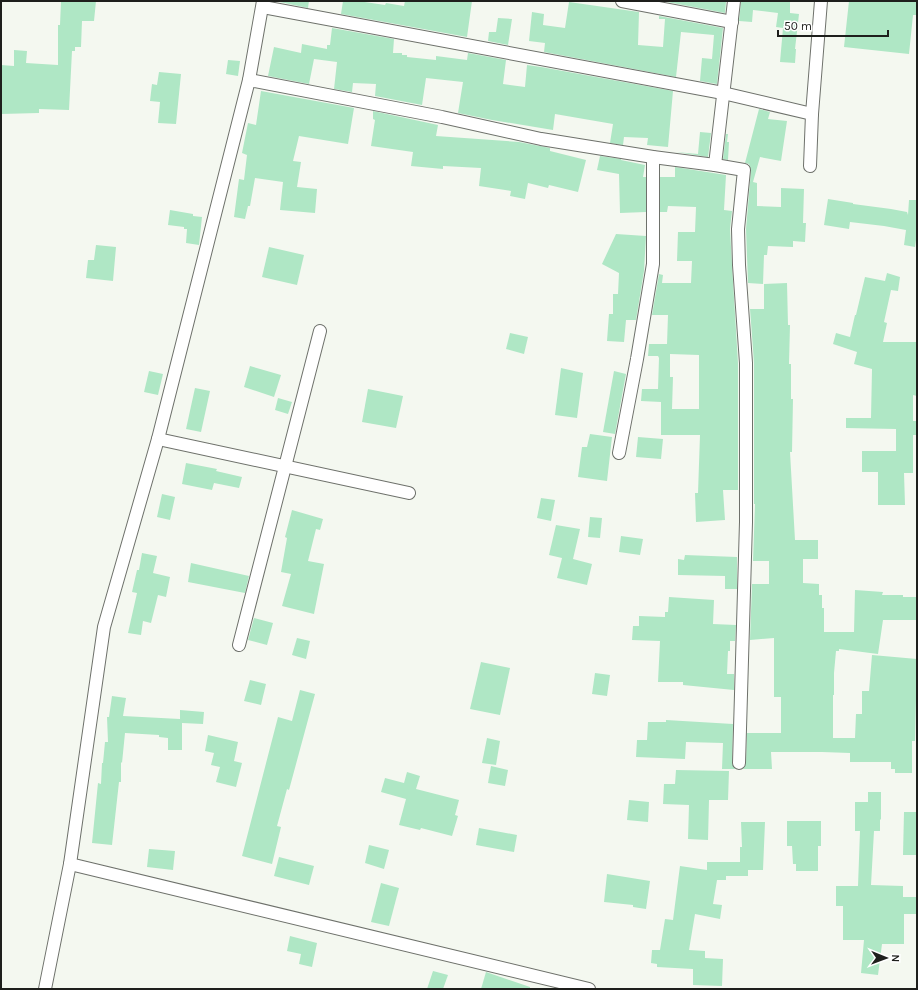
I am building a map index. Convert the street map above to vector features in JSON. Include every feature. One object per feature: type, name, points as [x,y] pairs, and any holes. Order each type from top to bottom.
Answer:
[{"type":"street","points":[[622,1],[732,22]]},
{"type":"street","points":[[715,165],[734,1]]},
{"type":"street","points":[[810,166],[812,114],[821,1]]},
{"type":"street","points":[[45,989],[70,864],[104,627],[158,439],[249,80],[263,4],[723,93],[812,114]]},
{"type":"street","points":[[249,80],[442,117],[541,138],[653,157],[744,170],[738,228],[746,363],[746,522],[739,763]]},
{"type":"street","points":[[619,453],[653,264],[653,157]]},
{"type":"street","points":[[239,645],[320,331]]},
{"type":"street","points":[[158,439],[409,493]]},
{"type":"street","points":[[70,864],[589,989]]},
{"type":"building","points":[[61,1],[96,1],[94,21],[82,21],[81,47],[75,47],[75,51],[72,51],[69,110],[39,109],[39,113],[1,114],[1,65],[14,66],[14,50],[27,51],[26,63],[58,65],[58,25],[60,25]]},
{"type":"building","points":[[275,1],[309,1],[308,8]]},
{"type":"building","points":[[343,1],[358,1],[385,5],[386,3],[404,6],[405,1],[472,1],[467,37],[341,14]]},
{"type":"building","points":[[662,1],[726,2],[725,13]]},
{"type":"building","points":[[741,1],[790,1],[790,13],[799,14],[795,63],[780,62],[783,28],[776,27],[778,13],[753,10],[752,22],[739,21]]},
{"type":"building","points":[[849,1],[917,1],[917,15],[913,15],[909,54],[844,47]]},
{"type":"building","points":[[569,2],[639,12],[638,45],[663,47],[665,19],[659,19],[659,16],[723,28],[717,84],[700,81],[702,58],[712,59],[714,35],[681,32],[676,77],[544,52],[545,43],[529,41],[532,12],[544,14],[543,25],[565,28]]},
{"type":"building","points":[[498,18],[512,19],[508,45],[488,41],[489,32],[496,32]]},
{"type":"building","points":[[332,28],[394,39],[393,53],[402,53],[402,55],[407,55],[407,57],[436,60],[436,56],[467,60],[468,53],[506,60],[503,84],[525,87],[527,65],[673,91],[668,147],[647,145],[648,138],[624,137],[623,145],[610,143],[613,124],[555,114],[553,130],[458,113],[463,82],[426,78],[422,105],[375,96],[376,84],[353,83],[352,92],[334,89],[337,62],[314,59],[309,84],[268,76],[274,47],[301,53],[302,44],[327,49],[327,45],[330,45]]},
{"type":"building","points":[[228,60],[240,61],[238,76],[226,74]]},
{"type":"building","points":[[159,72],[181,74],[176,124],[158,123],[160,102],[150,101],[152,84],[157,85]]},
{"type":"building","points":[[261,91],[354,108],[348,144],[299,136],[293,161],[301,162],[297,187],[317,189],[315,213],[280,210],[283,182],[255,178],[250,206],[248,206],[245,219],[234,217],[239,179],[244,180],[247,155],[242,153],[248,123],[256,125]]},
{"type":"building","points":[[759,109],[770,112],[768,119],[787,121],[781,161],[760,157],[753,182],[757,183],[757,206],[781,207],[781,188],[804,189],[803,223],[806,223],[805,242],[793,241],[793,247],[768,246],[767,255],[764,255],[763,284],[748,283],[746,229],[751,171],[749,164],[745,163]]},
{"type":"building","points":[[373,111],[438,125],[436,136],[519,142],[550,148],[550,151],[586,160],[578,192],[549,185],[548,188],[528,183],[525,199],[510,196],[511,191],[479,186],[481,168],[443,166],[443,169],[411,166],[413,152],[371,146],[375,120],[373,119]]},
{"type":"building","points":[[700,132],[711,133],[708,157],[676,152],[698,154]]},
{"type":"building","points":[[726,134],[728,134],[727,142],[729,142],[728,160],[723,159]]},
{"type":"building","points":[[600,156],[645,165],[643,177],[646,177],[646,212],[620,213],[619,174],[597,170]]},
{"type":"building","points":[[675,167],[726,175],[724,210],[732,211],[730,229],[738,363],[738,490],[723,490],[725,520],[696,522],[695,493],[698,493],[700,435],[661,435],[661,402],[641,401],[642,389],[658,389],[659,358],[658,356],[648,356],[649,344],[667,344],[668,315],[652,315],[659,274],[663,275],[662,283],[691,283],[692,261],[677,261],[678,232],[695,232],[696,207],[668,206],[667,212],[660,212],[660,177],[675,177]],"holes":[[[670,354],[699,355],[699,409],[672,409],[673,377],[670,377]]]},
{"type":"building","points":[[828,199],[907,212],[908,215],[909,200],[917,200],[917,233],[915,247],[904,245],[906,230],[850,222],[849,229],[824,225]]},
{"type":"building","points":[[170,210],[202,217],[199,245],[186,243],[187,229],[184,229],[184,227],[168,225]]},
{"type":"building","points":[[616,234],[646,236],[644,271],[636,320],[626,320],[624,342],[607,341],[609,314],[613,314],[613,294],[618,294],[619,273],[602,264]]},
{"type":"building","points":[[96,245],[116,247],[113,281],[86,278],[88,260],[94,260]]},
{"type":"building","points":[[269,247],[304,255],[297,285],[262,277]]},
{"type":"building","points":[[887,273],[900,277],[898,291],[891,290],[884,322],[887,323],[883,342],[917,342],[917,396],[913,395],[913,421],[917,421],[917,435],[913,435],[913,473],[904,473],[905,505],[878,505],[878,472],[862,472],[862,451],[896,451],[896,429],[846,428],[846,418],[871,418],[872,369],[854,364],[857,352],[833,344],[836,333],[850,337],[865,277],[885,281]]},
{"type":"building","points":[[787,283],[788,325],[790,325],[789,364],[791,364],[791,399],[793,399],[792,452],[790,452],[795,540],[818,540],[818,559],[803,559],[803,583],[819,584],[819,595],[822,595],[822,608],[824,608],[824,632],[854,632],[855,590],[883,592],[882,595],[917,597],[917,620],[883,620],[878,654],[839,649],[839,651],[836,651],[833,695],[833,738],[855,738],[856,714],[862,714],[862,691],[869,691],[872,655],[917,659],[915,741],[912,741],[912,773],[895,773],[895,769],[891,769],[891,762],[850,762],[850,753],[822,752],[771,752],[772,769],[743,769],[746,763],[747,733],[781,733],[781,697],[774,697],[774,638],[750,640],[752,584],[769,584],[769,561],[753,561],[755,504],[754,363],[750,309],[764,309],[764,284]]},
{"type":"building","points":[[510,333],[528,337],[524,354],[506,349]]},
{"type":"building","points":[[250,366],[281,375],[274,397],[244,387]]},
{"type":"building","points":[[561,368],[583,373],[577,418],[555,415]]},
{"type":"building","points":[[149,371],[163,374],[158,395],[144,392]]},
{"type":"building","points":[[614,371],[626,374],[615,434],[603,432]]},
{"type":"building","points":[[195,388],[210,391],[201,432],[186,429]]},
{"type":"building","points":[[368,389],[403,396],[396,428],[362,422]]},
{"type":"building","points":[[278,398],[292,402],[288,414],[275,410]]},
{"type":"building","points":[[590,434],[612,437],[607,481],[578,477],[582,447],[587,447]]},
{"type":"building","points":[[638,437],[663,439],[661,459],[636,457]]},
{"type":"building","points":[[186,463],[217,469],[216,471],[242,477],[239,488],[214,483],[212,490],[182,484]]},
{"type":"building","points":[[162,494],[175,497],[170,520],[157,517]]},
{"type":"building","points":[[541,498],[555,500],[551,521],[537,518]]},
{"type":"building","points":[[292,510],[323,519],[320,530],[316,529],[308,561],[324,564],[314,614],[282,606],[291,574],[281,572],[287,538],[285,537]]},
{"type":"building","points":[[590,517],[602,518],[600,538],[588,537]]},
{"type":"building","points":[[556,525],[580,529],[573,559],[592,564],[587,585],[557,578],[562,558],[549,555]]},
{"type":"building","points":[[621,536],[643,539],[640,555],[619,552]]},
{"type":"building","points":[[142,553],[157,556],[153,573],[170,577],[166,597],[158,595],[151,623],[143,621],[141,635],[128,633],[137,593],[132,592],[137,570],[139,570]]},
{"type":"building","points":[[685,555],[737,557],[737,589],[725,589],[725,576],[678,575],[678,559],[684,560]]},
{"type":"building","points":[[191,563],[249,576],[245,593],[188,582]]},
{"type":"building","points":[[669,597],[714,600],[713,624],[736,625],[735,641],[730,641],[730,651],[728,651],[727,674],[734,674],[734,690],[683,685],[683,682],[658,682],[660,641],[632,640],[633,626],[639,626],[639,616],[665,617],[665,612],[668,612]]},
{"type":"building","points":[[254,618],[273,623],[267,645],[248,640]]},
{"type":"building","points":[[297,638],[310,641],[306,659],[292,655]]},
{"type":"building","points":[[481,662],[510,668],[500,715],[470,709]]},
{"type":"building","points":[[595,673],[610,675],[607,696],[592,694]]},
{"type":"building","points":[[250,680],[266,684],[261,705],[244,701]]},
{"type":"building","points":[[300,690],[315,694],[289,790],[287,789],[277,826],[281,827],[272,864],[242,856],[278,717],[292,721]]},
{"type":"building","points":[[112,696],[126,698],[123,716],[180,719],[180,710],[204,712],[203,724],[182,723],[182,750],[168,750],[168,738],[159,737],[159,735],[125,733],[122,763],[121,762],[121,782],[119,782],[112,845],[92,843],[98,783],[101,784],[105,742],[108,742],[107,717],[109,717]]},
{"type":"building","points":[[666,720],[733,724],[732,763],[735,769],[722,769],[723,743],[686,742],[685,759],[636,757],[637,740],[647,740],[648,722],[666,722]]},
{"type":"building","points":[[208,735],[238,742],[234,761],[242,763],[236,787],[216,782],[220,767],[211,765],[214,753],[205,751]]},
{"type":"building","points":[[487,738],[500,741],[496,765],[482,763]]},
{"type":"building","points":[[491,766],[508,770],[505,786],[488,783]]},
{"type":"building","points":[[676,770],[729,771],[728,800],[709,800],[708,840],[688,839],[689,805],[663,804],[664,784],[675,784]]},
{"type":"building","points":[[407,772],[420,776],[416,789],[459,800],[455,815],[458,816],[452,836],[421,828],[420,830],[399,825],[406,799],[381,792],[385,778],[404,783]]},
{"type":"building","points":[[868,792],[881,792],[880,831],[874,831],[871,885],[903,886],[903,897],[917,897],[917,914],[904,914],[904,944],[882,944],[878,975],[861,973],[864,940],[843,940],[843,906],[836,906],[836,886],[858,886],[860,831],[855,831],[855,802],[868,802]]},
{"type":"building","points":[[629,800],[649,802],[648,822],[627,820]]},
{"type":"building","points":[[904,812],[917,812],[917,855],[903,855]]},
{"type":"building","points":[[787,821],[821,821],[821,846],[818,846],[818,871],[796,871],[796,864],[793,864],[792,846],[787,846]]},
{"type":"building","points":[[741,822],[765,822],[763,870],[748,870],[748,876],[726,876],[726,880],[717,880],[713,904],[722,905],[720,919],[695,914],[689,950],[705,951],[705,958],[723,959],[722,986],[693,985],[693,969],[657,967],[657,964],[651,963],[652,950],[660,950],[665,919],[673,920],[680,866],[707,870],[707,862],[740,862],[740,847],[742,847]]},
{"type":"building","points":[[479,828],[517,835],[514,852],[476,845]]},
{"type":"building","points":[[369,845],[389,850],[384,869],[365,863]]},
{"type":"building","points":[[149,849],[175,851],[173,870],[147,867]]},
{"type":"building","points":[[279,857],[314,866],[309,885],[274,876]]},
{"type":"building","points":[[607,874],[650,881],[646,909],[633,907],[633,905],[604,902]]},
{"type":"building","points":[[381,883],[399,888],[389,926],[371,922]]},
{"type":"building","points":[[290,936],[317,943],[312,967],[299,964],[301,954],[287,951]]},
{"type":"building","points":[[433,971],[448,975],[443,989],[427,989]]},
{"type":"building","points":[[486,972],[530,987],[530,989],[481,989]]}]
